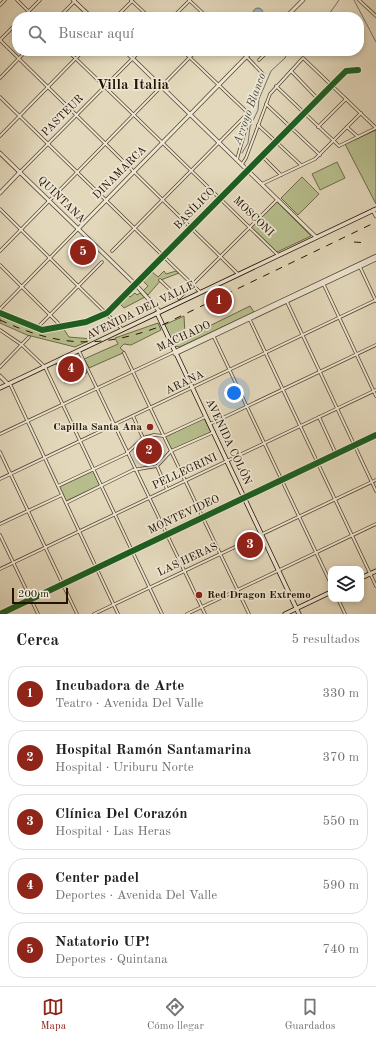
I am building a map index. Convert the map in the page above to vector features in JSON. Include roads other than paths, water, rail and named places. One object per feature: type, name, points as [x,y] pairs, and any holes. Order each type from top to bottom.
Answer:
[{"type":"main road","name":"AVENIDA DEL VALLE","points":[[0,388],[79,351],[180,300],[375,210]]},
{"type":"main road","name":"AVENIDA COLÓN","points":[[158,312],[175,353],[210,424],[298,614]]},
{"type":"main road","name":"AVENIDA COLÓN","points":[[192,388],[213,432]]},
{"type":"main road","points":[[364,577],[376,571]]},
{"type":"main road","points":[[285,614],[328,593]]},
{"type":"street","points":[[0,5],[5,0]]},
{"type":"street","points":[[17,0],[28,12],[40,0]]},
{"type":"street","points":[[64,12],[75,0],[86,12]]},
{"type":"street","points":[[121,12],[132,0],[144,12]]},
{"type":"street","points":[[178,12],[190,0],[202,12]]},
{"type":"street","points":[[291,12],[303,0]]},
{"type":"street","points":[[359,0],[376,16]]},
{"type":"street","points":[[12,28],[0,40],[12,52]]},
{"type":"street","points":[[16,56],[238,274]]},
{"type":"street","points":[[0,78],[22,56]]},
{"type":"street","name":"MOSCONI","points":[[74,56],[278,255]]},
{"type":"street","points":[[131,56],[316,237]]},
{"type":"street","points":[[247,56],[264,75]]},
{"type":"street","name":"DINAMARCA","points":[[0,309],[247,56]]},
{"type":"street","points":[[259,60],[263,56]]},
{"type":"street","points":[[0,136],[76,58]]},
{"type":"street","name":"PASTEUR","points":[[0,193],[133,58]]},
{"type":"street","points":[[0,251],[190,58],[248,113],[248,121],[237,159]]},
{"type":"street","points":[[242,164],[246,158],[270,94],[276,86],[290,70],[301,59],[305,58],[376,128],[341,146],[318,128],[276,86]]},
{"type":"street","points":[[290,70],[318,99]]},
{"type":"street","name":"BASÍLICO","points":[[37,328],[48,330],[86,322],[107,313],[164,257],[219,198],[346,71],[358,70]]},
{"type":"street","points":[[0,97],[200,292]]},
{"type":"street","points":[[318,128],[346,99]]},
{"type":"street","points":[[266,104],[320,156]]},
{"type":"street","points":[[112,251],[248,113]]},
{"type":"street","points":[[262,184],[320,156],[361,113]]},
{"type":"street","points":[[258,124],[301,166]]},
{"type":"street","points":[[348,127],[358,137]]},
{"type":"street","name":"QUINTANA","points":[[0,153],[136,285],[158,312]]},
{"type":"street","points":[[262,156],[280,175]]},
{"type":"street","points":[[160,280],[180,300],[192,285],[277,199]]},
{"type":"street","points":[[0,209],[122,329]]},
{"type":"street","points":[[375,210],[376,216]]},
{"type":"street","name":"MACHADO","points":[[0,434],[133,371],[175,353],[376,257]]},
{"type":"street","points":[[0,313],[37,328],[102,262]]},
{"type":"street","points":[[0,265],[62,327]]},
{"type":"street","points":[[359,265],[376,301]]},
{"type":"street","points":[[323,283],[356,354],[375,390],[376,396]]},
{"type":"street","points":[[286,300],[376,491]]},
{"type":"street","name":"ARANA","points":[[0,480],[265,352],[376,301]]},
{"type":"street","points":[[249,318],[376,586]]},
{"type":"street","points":[[0,330],[22,345],[45,367],[162,614]]},
{"type":"street","points":[[213,335],[328,578]]},
{"type":"street","points":[[0,367],[29,337]]},
{"type":"street","points":[[210,424],[376,345]]},
{"type":"street","points":[[79,351],[205,614]]},
{"type":"street","points":[[124,353],[249,614]]},
{"type":"street","points":[[0,376],[9,384],[118,614]]},
{"type":"street","name":"PELLEGRINI","points":[[0,568],[375,390]]},
{"type":"street","points":[[133,416],[144,438]]},
{"type":"street","points":[[58,487],[128,452],[144,438],[164,436],[205,417]]},
{"type":"street","points":[[319,417],[336,454]]},
{"type":"street","points":[[66,503],[136,469],[157,466],[171,451],[213,432]]},
{"type":"street","name":"MONTEVIDEO","points":[[0,614],[376,435]]},
{"type":"street","points":[[0,452],[77,614]]},
{"type":"street","points":[[157,466],[168,489]]},
{"type":"street","name":"LAS HERAS","points":[[94,614],[376,480]]},
{"type":"street","points":[[0,524],[62,495]]},
{"type":"street","points":[[187,614],[376,524]]},
{"type":"street","points":[[0,535],[38,614]]},
{"type":"street","points":[[339,602],[345,614]]},
{"type":"water","points":[[256,8],[260,8],[263,11],[253,12]]},
{"type":"waterway","name":"Arroyo Blanco","points":[[331,12],[339,0]]},
{"type":"waterway","points":[[354,0],[360,12]]},
{"type":"waterway","points":[[364,19],[376,42]]},
{"type":"waterway","name":"Arroyo Blanco","points":[[242,153],[248,143],[250,127],[258,110],[259,99],[271,71],[286,56]]},
{"type":"railway","points":[[0,320],[40,335],[77,342],[95,342],[134,335],[156,328],[376,222]]},
{"type":"railway","points":[[354,242],[368,243]]},
{"type":"place","name":"Natatorio UP!","points":[[83,252]]},
{"type":"place","name":"Incubadora de Arte","points":[[219,301]]},
{"type":"place","name":"Center padel","points":[[71,369]]},
{"type":"place","name":"Capilla Santa Ana","points":[[150,427]]},
{"type":"place","name":"Hospital Ramón Santamarina","points":[[149,451]]},
{"type":"place","name":"Clínica Del Corazón","points":[[250,545]]},
{"type":"place","name":"Red Dragon Extremo","points":[[199,595]]},
{"type":"district","name":"Villa Italia","points":[[133,85]]}]
